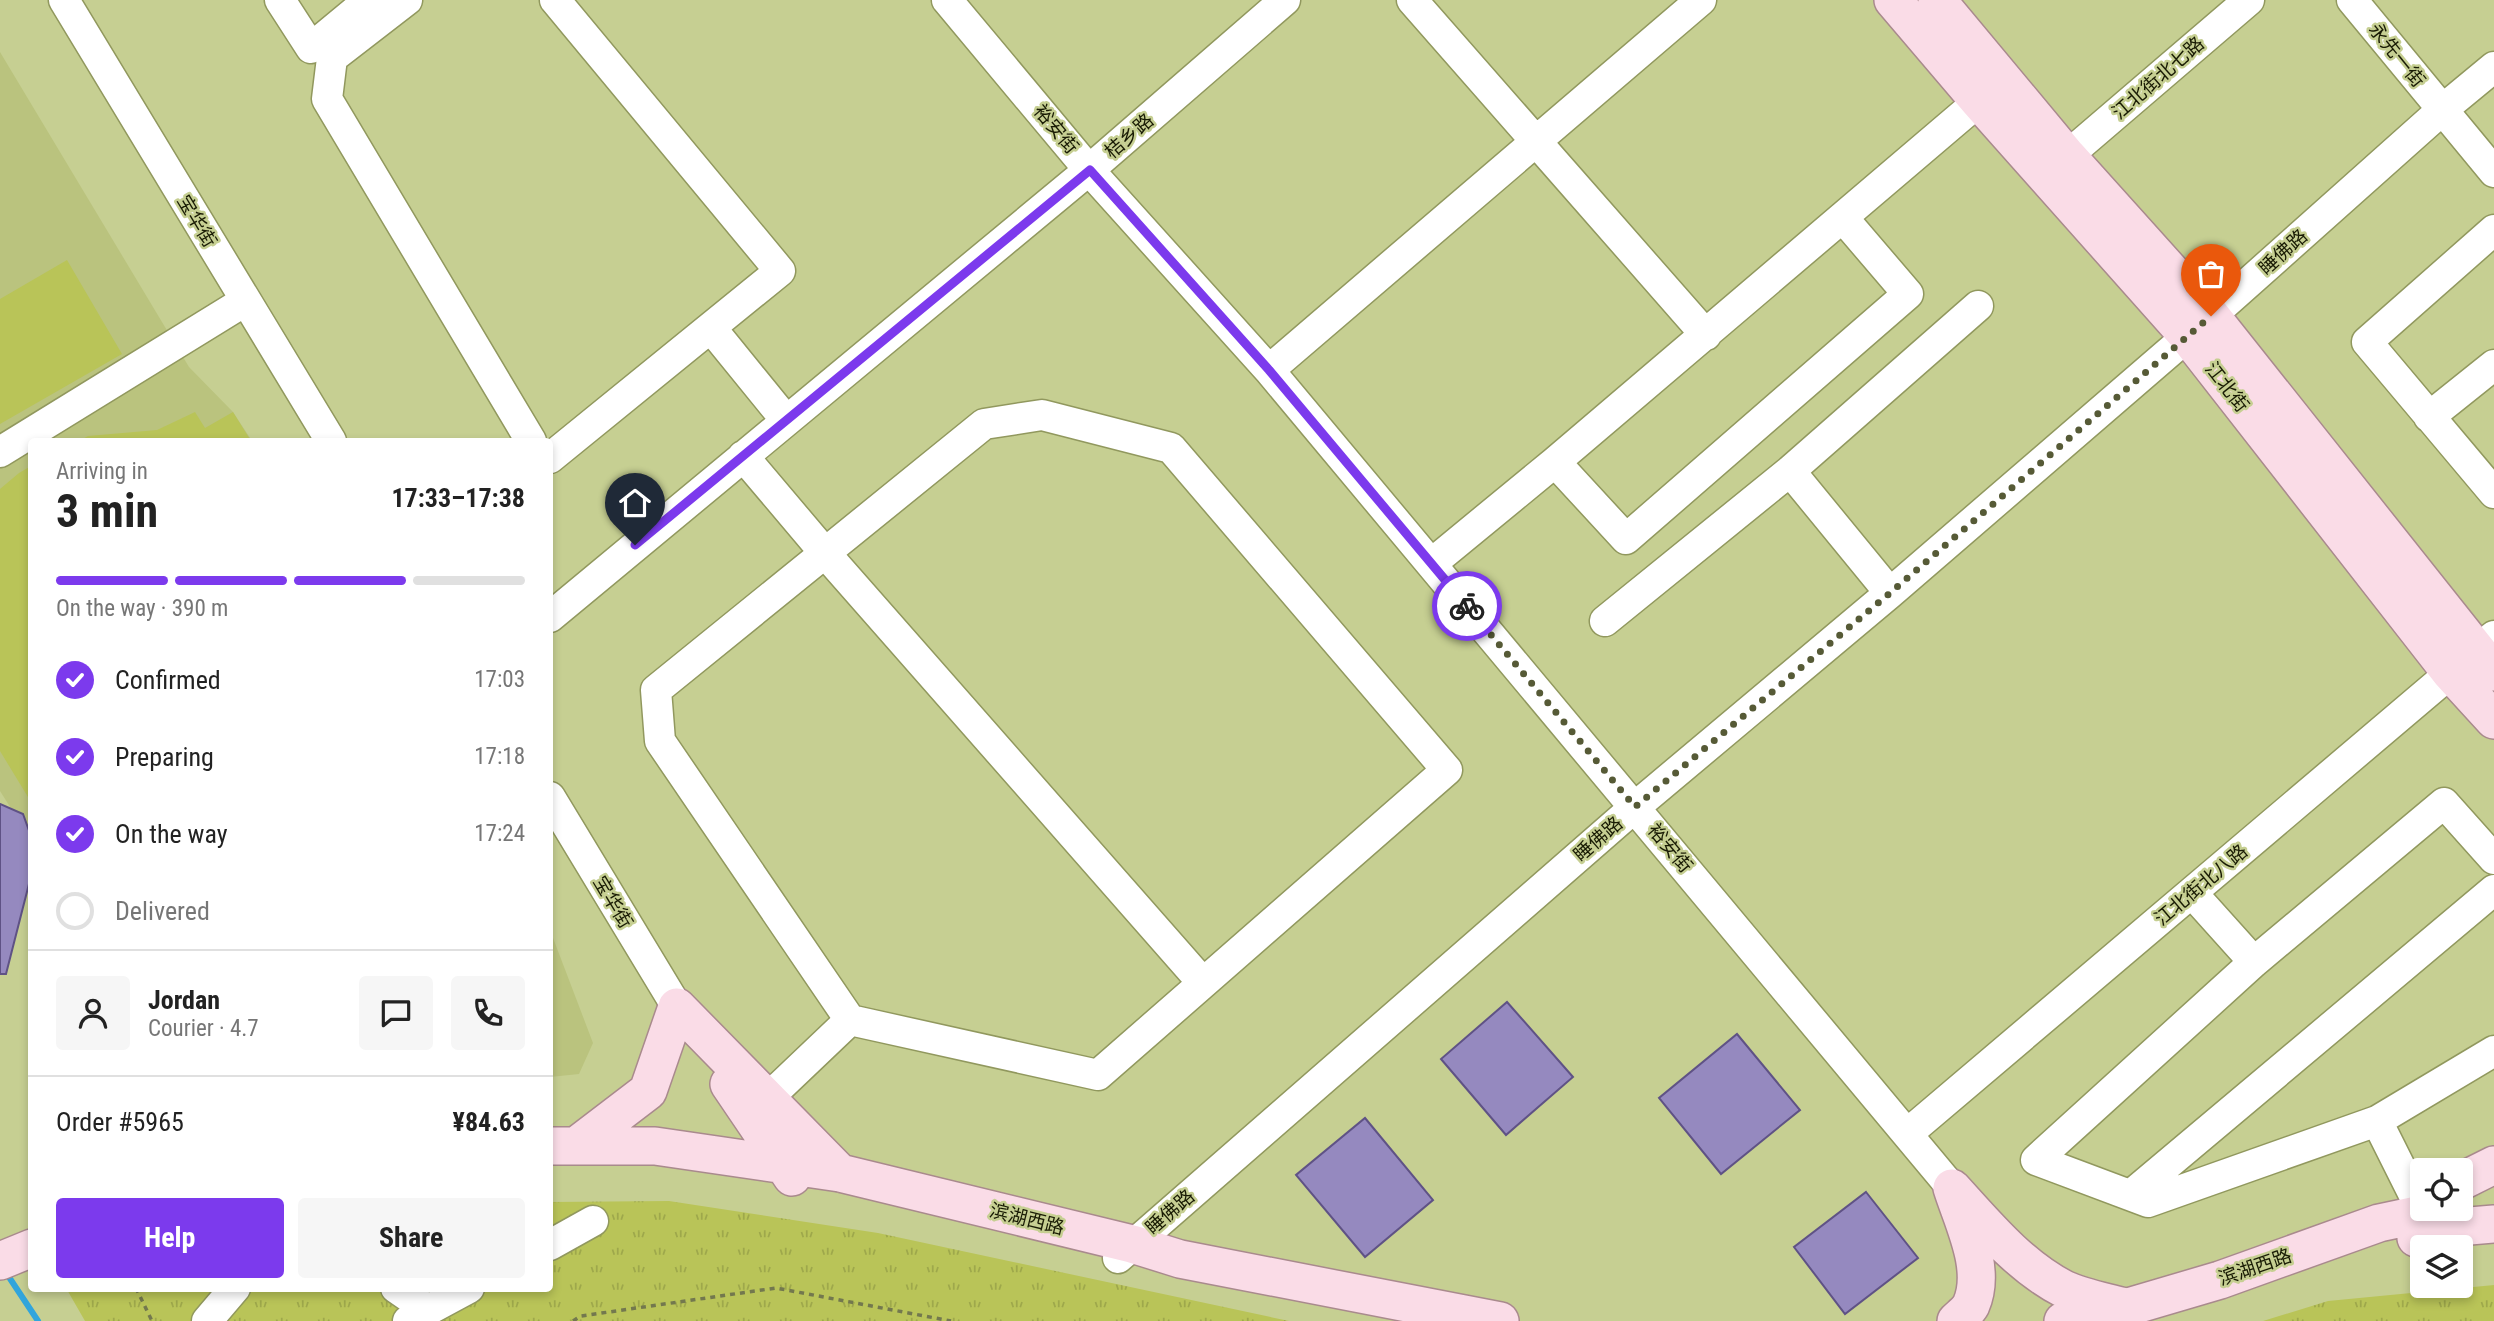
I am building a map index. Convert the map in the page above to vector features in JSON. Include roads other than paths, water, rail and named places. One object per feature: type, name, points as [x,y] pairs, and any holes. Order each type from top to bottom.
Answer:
[{"type":"main road","name":"江北街","points":[[1893,0],[1979,101],[2199,326]]},
{"type":"main road","name":"江北街","points":[[1937,0],[2067,156],[2199,326],[2479,658],[2494,720]]},
{"type":"main road","points":[[677,1007],[840,1173]]},
{"type":"main road","points":[[558,1151],[648,1091],[677,1007]]},
{"type":"main road","points":[[624,1154],[667,1098],[677,1007]]},
{"type":"main road","points":[[677,1007],[790,1173]]},
{"type":"main road","name":"滨湖西路","points":[[558,1151],[624,1154],[655,1146],[790,1173],[837,1188],[1125,1252],[1180,1259],[1500,1321]]},
{"type":"main road","points":[[2473,1176],[2494,1165]]},
{"type":"main road","name":"滨湖西路","points":[[790,1173],[840,1173],[1125,1252],[1176,1274],[1419,1321]]},
{"type":"main road","points":[[1952,1188],[2008,1248],[2033,1269],[2065,1289],[2138,1314]]},
{"type":"main road","points":[[1952,1188],[1975,1261],[1976,1286],[1970,1307],[1956,1321]]},
{"type":"main road","points":[[2473,1204],[2494,1201]]},
{"type":"main road","name":"滨湖西路","points":[[2383,1234],[2410,1217]]},
{"type":"main road","name":"滨湖西路","points":[[2063,1321],[2138,1314],[2220,1280],[2383,1234],[2494,1224]]},
{"type":"main road","points":[[0,1237],[28,1226]]},
{"type":"main road","points":[[2383,1234],[2494,1242]]},
{"type":"main road","points":[[0,1261],[28,1250]]},
{"type":"street","name":"宝华街","points":[[64,0],[329,438]]},
{"type":"street","points":[[281,0],[311,48],[369,0]]},
{"type":"street","points":[[407,0],[332,58],[327,99],[529,438]]},
{"type":"street","points":[[553,456],[780,271],[555,0]]},
{"type":"street","name":"裕安街","points":[[947,0],[1090,170],[1269,370],[1952,1188]]},
{"type":"street","name":"桔乡路","points":[[553,614],[785,419],[1090,170],[1284,0]]},
{"type":"street","points":[[1412,0],[1706,335]]},
{"type":"street","points":[[1269,370],[1701,0]]},
{"type":"street","name":"江北街北七路","points":[[2067,156],[2249,0]]},
{"type":"street","name":"永先一街","points":[[2352,0],[2494,172]]},
{"type":"street","name":"睡佛路","points":[[1125,1252],[1635,807],[1890,593],[2199,326],[2494,67]]},
{"type":"street","points":[[1432,564],[1555,463],[1979,101]]},
{"type":"street","points":[[1555,463],[1626,539],[1908,294],[1843,218]]},
{"type":"street","points":[[2494,230],[2367,342],[2494,493]]},
{"type":"street","points":[[0,452],[245,301]]},
{"type":"street","points":[[1605,621],[1790,471],[1978,306]]},
{"type":"street","points":[[710,328],[785,419]]},
{"type":"street","points":[[2429,417],[2494,365]]},
{"type":"street","points":[[1042,415],[1171,448],[1447,770],[1098,1075],[850,1020],[660,741],[656,690],[825,553],[984,424],[1042,415]]},
{"type":"street","points":[[743,456],[1203,983]]},
{"type":"street","points":[[1790,471],[1890,593]]},
{"type":"street","name":"江北街北八路","points":[[1908,1134],[2192,893],[2479,658]]},
{"type":"street","name":"宝华街","points":[[553,802],[677,1007]]},
{"type":"street","points":[[2494,859],[2444,803],[2254,962],[2036,1160],[2148,1202],[2376,1121],[2494,1051]]},
{"type":"street","points":[[2131,1195],[2494,890]]},
{"type":"street","points":[[2192,893],[2254,962]]},
{"type":"street","points":[[767,1099],[850,1020]]},
{"type":"street","points":[[2376,1121],[2410,1176]]},
{"type":"street","points":[[553,1243],[593,1221]]},
{"type":"street","points":[[207,1321],[232,1292]]},
{"type":"street","points":[[399,1292],[418,1315],[461,1292]]},
{"type":"waterway","points":[[5,1271],[38,1321]]}]
